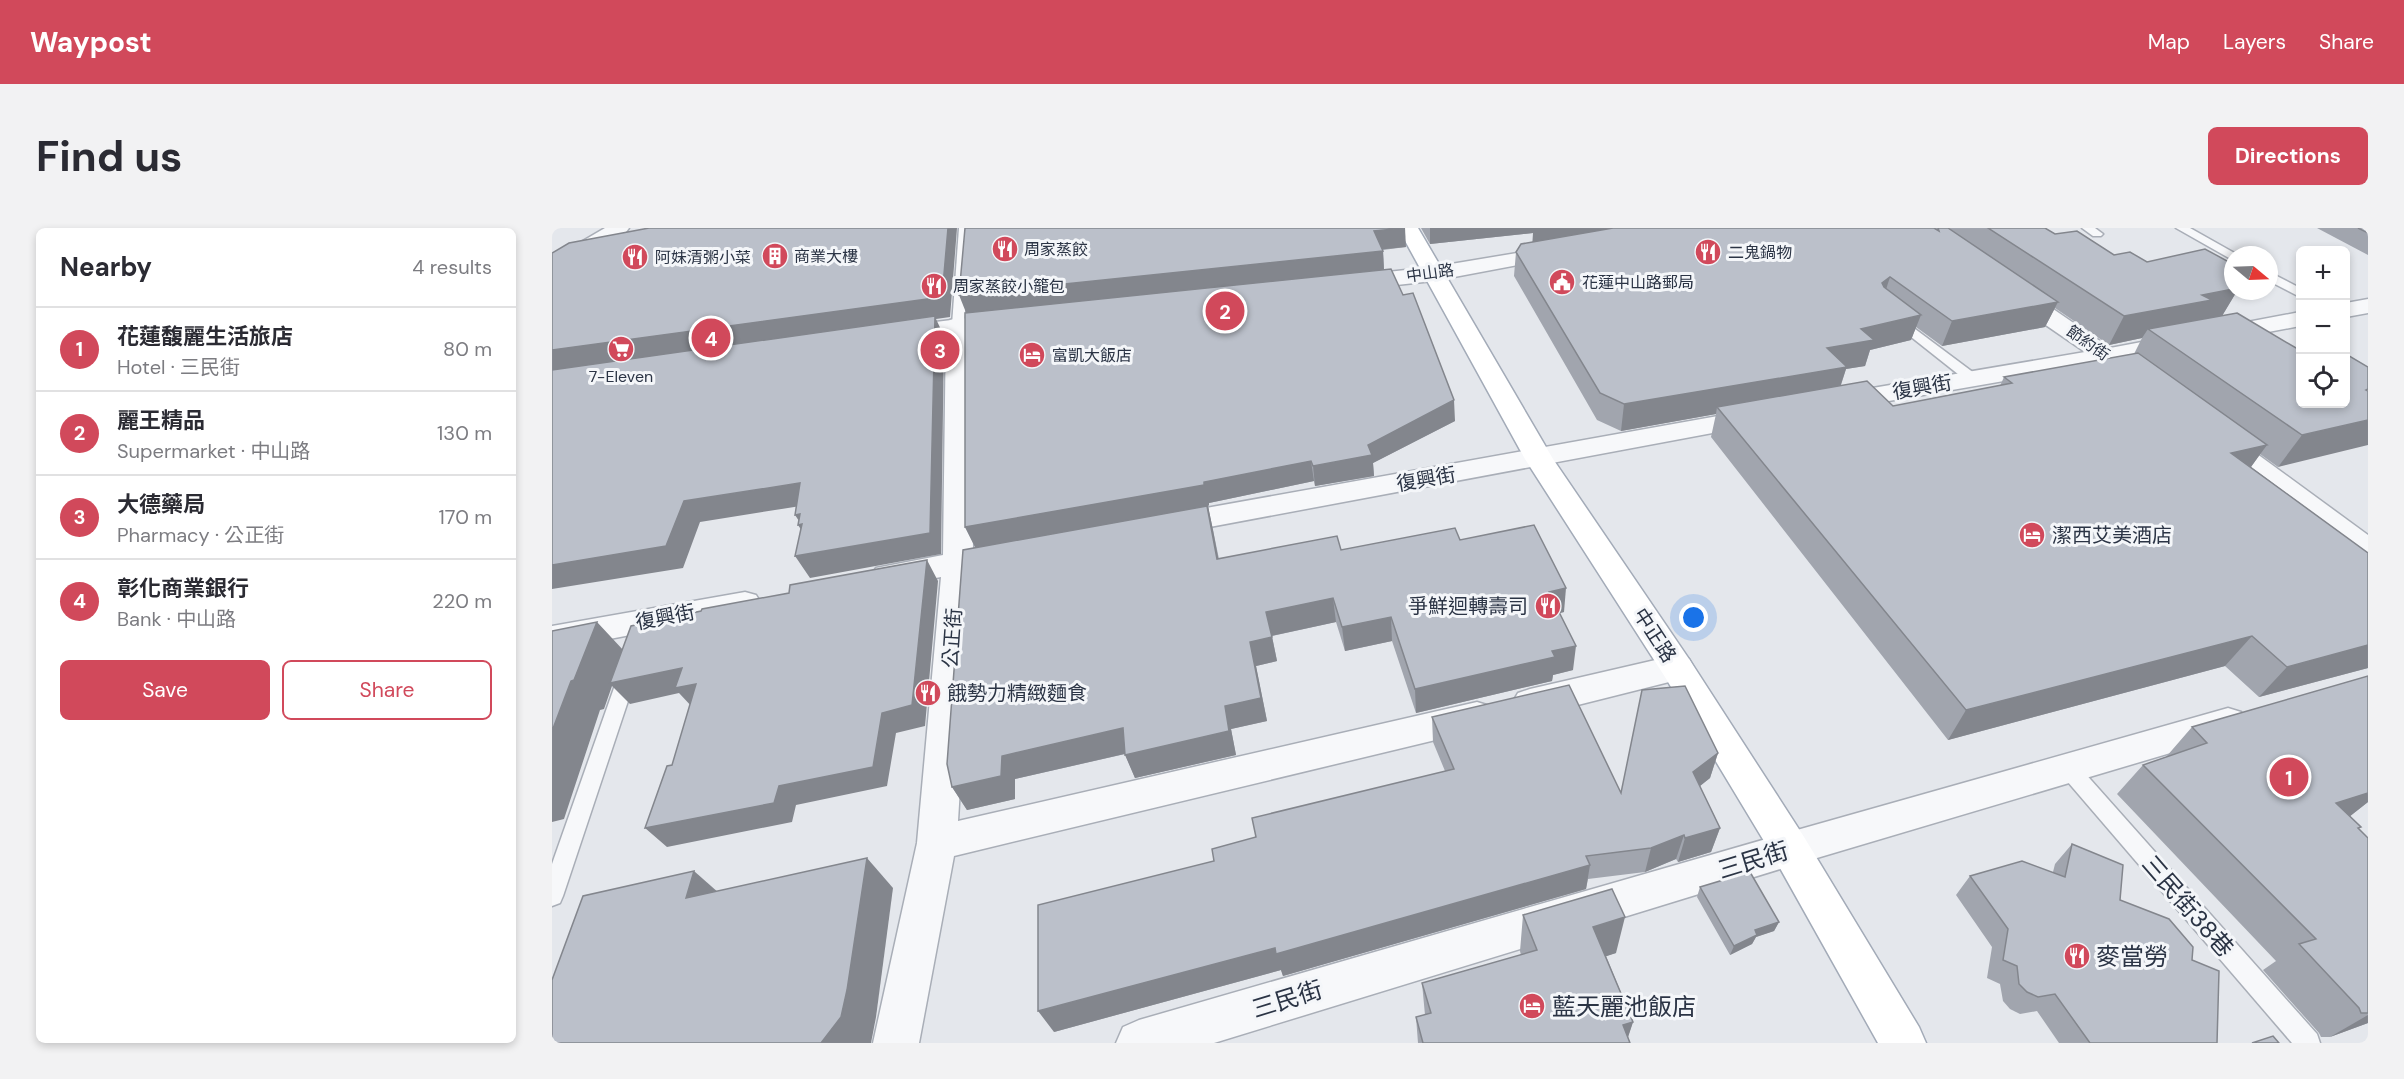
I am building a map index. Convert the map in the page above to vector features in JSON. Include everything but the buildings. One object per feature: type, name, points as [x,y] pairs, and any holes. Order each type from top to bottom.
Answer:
[{"type":"main road","name":"中正路","points":[[1408,228],[1539,459],[1677,669],[1790,849],[1903,1043]]},
{"type":"street","points":[[552,268],[619,231]]},
{"type":"street","name":"中山路","points":[[1326,285],[1433,274],[1584,248]]},
{"type":"street","name":"節約街","points":[[1998,282],[2134,377]]},
{"type":"street","points":[[2350,309],[2368,306]]},
{"type":"street","points":[[877,337],[958,325],[1029,318]]},
{"type":"street","name":"復興街","points":[[1144,530],[2296,320]]},
{"type":"street","name":"公正街","points":[[896,1043],[937,843],[958,563],[958,325]]},
{"type":"street","points":[[2200,425],[2368,550]]},
{"type":"street","points":[[865,580],[1027,550]]},
{"type":"street","name":"復興街","points":[[552,638],[639,639],[773,597]]},
{"type":"street","points":[[937,843],[1677,669]]},
{"type":"street","name":"三民街","points":[[1139,1043],[1790,849],[2257,714]]},
{"type":"lane","name":"公正街","points":[[958,325],[965,228]]},
{"type":"lane","points":[[2182,228],[2224,251]]},
{"type":"lane","points":[[2278,281],[2296,290]]},
{"type":"lane","points":[[1882,308],[1973,379]]},
{"type":"lane","points":[[552,896],[639,639]]},
{"type":"lane","name":"三民街38巷","points":[[2068,768],[2308,1043]]},
{"type":"place","name":"周家蒸餃","points":[[1005,249]]},
{"type":"place","name":"二鬼鍋物","points":[[1708,252]]},
{"type":"place","name":"商業大樓","points":[[775,256]]},
{"type":"place","name":"阿妹清粥小菜","points":[[635,257]]},
{"type":"place","name":"花蓮中山路郵局","points":[[1562,282]]},
{"type":"place","name":"周家蒸餃小籠包","points":[[934,286]]},
{"type":"place","name":"麗王精品","points":[[1225,311]]},
{"type":"place","name":"彰化商業銀行","points":[[711,338]]},
{"type":"place","name":"7-Eleven","points":[[621,349]]},
{"type":"place","name":"大德藥局","points":[[940,350]]},
{"type":"place","name":"富凱大飯店","points":[[1032,355]]},
{"type":"place","name":"潔西艾美酒店","points":[[2032,535]]},
{"type":"place","name":"爭鮮迴轉壽司","points":[[1548,606]]},
{"type":"place","name":"餓勢力精緻麵食","points":[[928,693]]},
{"type":"place","name":"花蓮馥麗生活旅店","points":[[2289,777]]},
{"type":"place","name":"麥當勞","points":[[2077,956]]},
{"type":"place","name":"藍天麗池飯店","points":[[1532,1006]]}]
